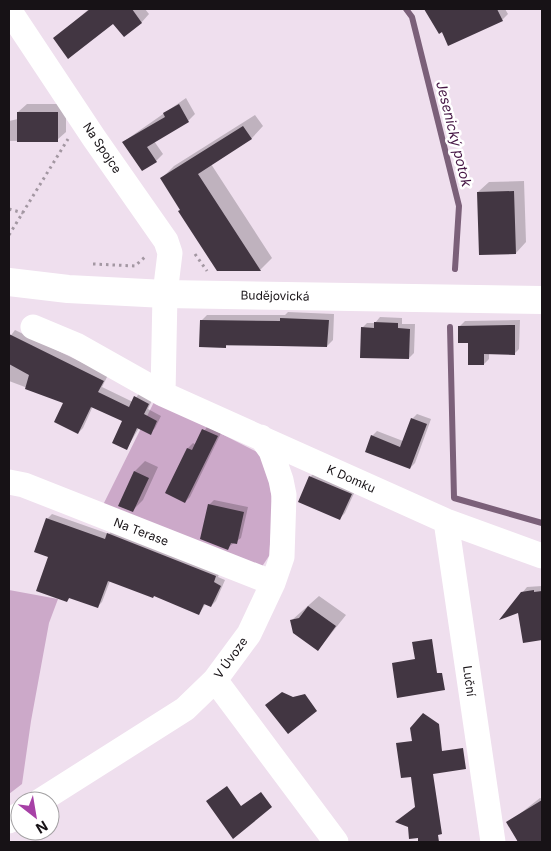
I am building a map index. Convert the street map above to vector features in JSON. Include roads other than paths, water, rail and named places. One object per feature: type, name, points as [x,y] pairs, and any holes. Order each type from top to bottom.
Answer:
[{"type":"main road","name":"Budějovická","points":[[9,282],[68,289],[165,294],[542,300]]},
{"type":"street","name":"Na Spojce","points":[[9,10],[166,241],[170,253],[165,294]]},
{"type":"street","points":[[163,394],[165,294]]},
{"type":"street","name":"K Domku","points":[[33,327],[76,345],[163,394],[259,435],[296,455],[446,521],[542,556]]},
{"type":"street","name":"V Úvoze","points":[[56,791],[185,709],[215,680],[249,634],[274,583],[282,557],[284,495],[278,465],[259,435]]},
{"type":"street","name":"Na Terase","points":[[9,482],[24,486],[274,583]]},
{"type":"street","name":"Luční","points":[[446,521],[493,842]]},
{"type":"street","points":[[215,680],[336,842]]},
{"type":"waterway","name":"Jesenický potok","points":[[406,9],[412,17],[459,206],[455,269]]},
{"type":"waterway","name":"Jesenický potok","points":[[450,327],[454,498],[542,523]]}]
